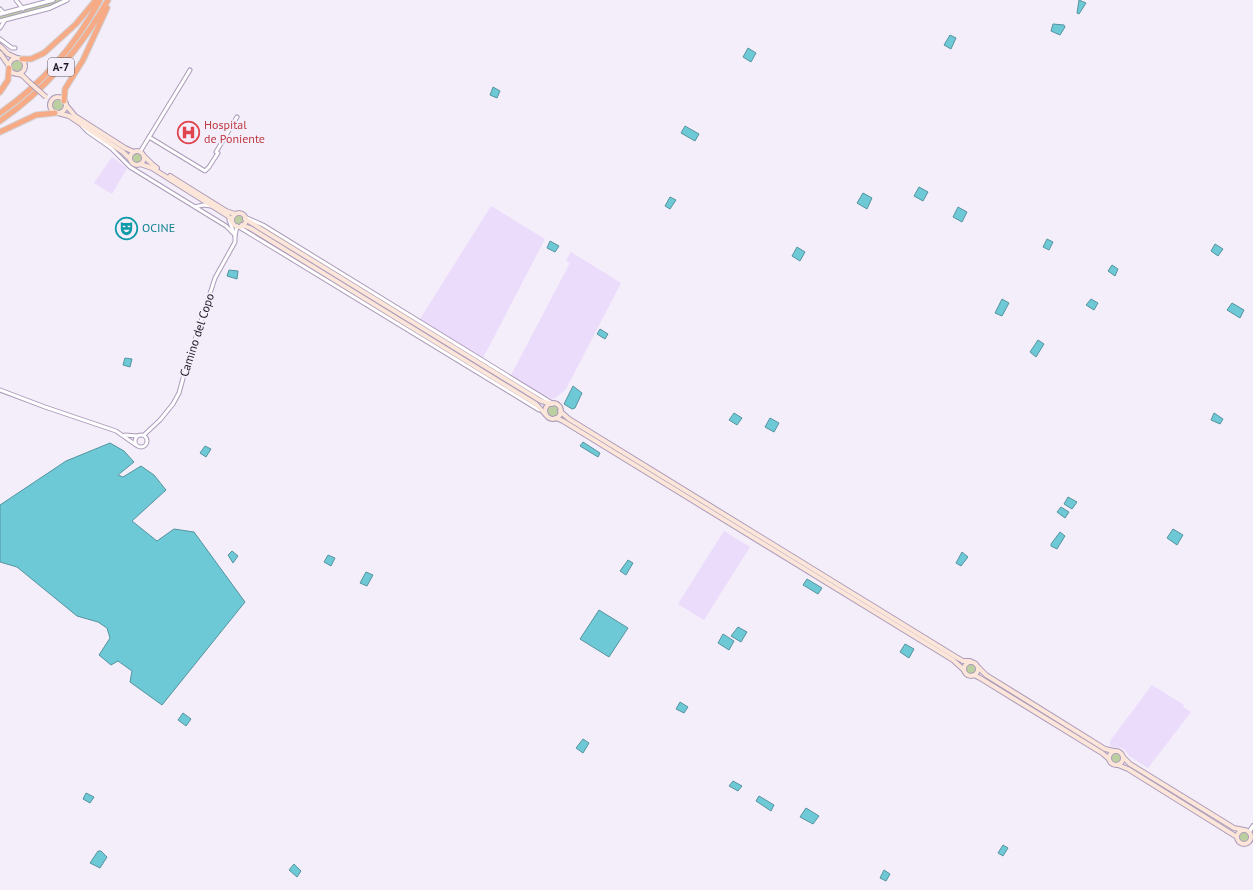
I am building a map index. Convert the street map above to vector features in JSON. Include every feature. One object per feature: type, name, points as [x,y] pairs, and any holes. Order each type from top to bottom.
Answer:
[{"type":"highway","points":[[19,59],[31,59],[44,53],[76,24],[96,0]]},
{"type":"highway","name":"A-7","points":[[0,113],[32,88],[58,61],[77,37],[100,0]]},
{"type":"highway","points":[[65,103],[65,89],[83,60],[109,0]]},
{"type":"highway","name":"A-7","points":[[0,122],[32,96],[54,75],[82,41],[109,0]]},
{"type":"highway","points":[[0,92],[8,80],[9,67]]},
{"type":"highway","points":[[0,132],[36,115],[56,113]]},
{"type":"main road","points":[[0,46],[8,54],[19,59],[24,64],[25,77]]},
{"type":"main road","points":[[0,53],[13,73],[25,77],[46,98],[51,110],[56,113],[69,116],[80,123],[123,152],[134,164],[140,164],[152,168],[224,213],[236,225],[257,232],[536,404],[547,416],[552,419],[556,418],[564,421],[954,660],[967,675],[974,675],[980,678],[1102,752],[1109,759],[1111,764],[1128,768],[1237,837],[1240,843],[1252,846]]},
{"type":"main road","points":[[9,67],[10,61],[19,59]]},
{"type":"main road","points":[[18,74],[22,72],[24,68]]},
{"type":"main road","points":[[46,98],[61,98],[75,116],[125,148],[134,152],[140,152],[152,164],[226,211],[235,214],[241,213],[245,218],[541,401],[558,406],[560,411],[569,419],[956,657],[975,663],[986,675],[1105,749],[1119,752],[1130,764],[1227,824],[1234,828],[1244,830],[1251,835],[1250,842],[1246,844]]},
{"type":"main road","points":[[50,106],[54,98]]},
{"type":"main road","points":[[56,113],[63,112],[65,103]]},
{"type":"main road","points":[[130,159],[131,154],[134,152]]},
{"type":"main road","points":[[140,164],[143,161],[144,156]]},
{"type":"main road","points":[[235,214],[232,217],[236,225]]},
{"type":"main road","points":[[236,225],[245,218]]},
{"type":"main road","points":[[547,416],[546,408],[553,404]]},
{"type":"main road","points":[[556,418],[560,411]]},
{"type":"main road","points":[[964,670],[964,665],[970,662]]},
{"type":"main road","points":[[974,675],[978,668]]},
{"type":"main road","points":[[1109,759],[1110,754],[1114,751]]},
{"type":"main road","points":[[1118,765],[1123,761],[1123,757]]},
{"type":"main road","points":[[1237,837],[1239,833],[1244,830]]},
{"type":"street","points":[[16,0],[23,9]]},
{"type":"street","points":[[0,8],[2,14],[23,9],[44,1],[54,0]]},
{"type":"street","points":[[0,21],[50,8],[67,0]]},
{"type":"street","points":[[0,28],[5,20]]},
{"type":"street","points":[[1,39],[12,48],[15,48]]},
{"type":"street","points":[[140,152],[190,70]]},
{"type":"street","points":[[149,137],[205,171],[218,153],[216,152],[237,117]]},
{"type":"street","points":[[80,123],[88,132],[111,148],[130,167],[226,226],[235,236]]},
{"type":"street","points":[[195,206],[203,205],[214,207]]},
{"type":"street","points":[[224,213],[230,221],[236,225]]},
{"type":"street","name":"Camino del Copo","points":[[151,430],[173,404],[179,393],[215,278],[235,242],[236,225]]},
{"type":"street","points":[[0,390],[44,407],[116,431],[140,447],[145,446],[148,442],[147,438],[151,430]]},
{"type":"street","points":[[124,435],[144,435],[151,430]]},
{"type":"street","points":[[144,435],[147,438]]},
{"type":"street","points":[[136,445],[135,440],[137,436]]},
{"type":"street","points":[[1251,835],[1253,826]]},
{"type":"shaded area","points":[[112,157],[127,168],[112,194],[94,183]]},
{"type":"shaded area","points":[[491,206],[545,239],[483,358],[420,319]]},
{"type":"shaded area","points":[[571,252],[621,283],[566,389],[552,399],[541,394],[511,375],[570,263],[566,260]]},
{"type":"shaded area","points":[[724,531],[750,547],[704,620],[678,604]]},
{"type":"shaded area","points":[[1152,685],[1184,705],[1183,707],[1191,712],[1148,768],[1129,756],[1125,750],[1120,747],[1117,748],[1110,746],[1110,741]]},
{"type":"green space","points":[[55,0],[65,0],[50,7],[0,20],[0,15]]},
{"type":"green space","points":[[17,59],[22,61],[24,66],[22,71],[17,73],[12,71],[10,66],[12,61]]},
{"type":"green space","points":[[60,99],[63,100],[63,110],[56,111],[53,110],[52,103],[53,100]]},
{"type":"green space","points":[[137,152],[141,154],[143,158],[141,162],[137,164],[133,162],[131,158],[133,154]]},
{"type":"green space","points":[[238,213],[242,215],[244,219],[242,223],[238,225],[234,223],[232,219],[234,215]]},
{"type":"green space","points":[[553,404],[558,406],[560,411],[558,416],[553,418],[548,416],[546,411],[548,406]]},
{"type":"green space","points":[[969,663],[973,663],[977,669],[973,675],[969,675],[965,671],[965,667]]},
{"type":"green space","points":[[1114,752],[1118,752],[1122,758],[1118,764],[1114,764],[1110,760],[1110,756]]},
{"type":"green space","points":[[1242,831],[1246,831],[1250,837],[1246,843],[1242,843],[1238,839],[1238,835]]},
{"type":"water","points":[[1079,0],[1086,3],[1079,14],[1077,13]]},
{"type":"water","points":[[1053,24],[1064,25],[1065,27],[1060,35],[1051,31]]},
{"type":"water","points":[[950,35],[956,38],[951,49],[944,45]]},
{"type":"water","points":[[748,48],[756,53],[751,62],[743,57]]},
{"type":"water","points":[[493,87],[500,91],[497,98],[490,95]]},
{"type":"water","points":[[685,126],[699,134],[695,141],[681,133]]},
{"type":"water","points":[[919,187],[928,192],[923,201],[914,196]]},
{"type":"water","points":[[863,193],[872,198],[867,209],[857,203]]},
{"type":"water","points":[[670,197],[676,200],[670,209],[665,206]]},
{"type":"water","points":[[958,207],[967,212],[962,222],[953,217]]},
{"type":"water","points":[[1047,239],[1053,242],[1049,250],[1043,247]]},
{"type":"water","points":[[550,241],[559,246],[555,252],[547,248]]},
{"type":"water","points":[[1215,244],[1223,249],[1218,256],[1211,251]]},
{"type":"water","points":[[797,247],[805,252],[800,261],[792,256]]},
{"type":"water","points":[[1112,265],[1118,269],[1115,276],[1108,271]]},
{"type":"water","points":[[229,270],[238,271],[237,279],[227,276]]},
{"type":"water","points":[[1002,299],[1009,303],[1002,316],[995,313]]},
{"type":"water","points":[[1091,299],[1098,303],[1094,310],[1086,305]]},
{"type":"water","points":[[1232,303],[1244,310],[1240,318],[1227,310]]},
{"type":"water","points":[[600,329],[608,334],[605,339],[597,334]]},
{"type":"water","points":[[1038,340],[1044,344],[1036,357],[1030,352]]},
{"type":"water","points":[[125,358],[132,359],[130,367],[123,365]]},
{"type":"water","points":[[573,386],[582,393],[575,408],[572,409],[564,404]]},
{"type":"water","points":[[734,413],[742,418],[737,425],[729,420]]},
{"type":"water","points":[[1214,413],[1223,419],[1220,424],[1211,420]]},
{"type":"water","points":[[770,418],[779,423],[774,432],[765,427]]},
{"type":"water","points":[[583,442],[600,453],[598,457],[580,446]]},
{"type":"water","points":[[110,443],[124,451],[134,462],[118,475],[123,477],[141,466],[154,475],[166,490],[132,521],[157,541],[174,529],[194,532],[245,602],[162,705],[130,682],[132,671],[118,661],[111,665],[99,655],[110,638],[107,628],[98,622],[77,616],[17,567],[0,562],[0,505],[66,461]]},
{"type":"water","points":[[205,446],[211,449],[206,457],[200,453]]},
{"type":"water","points":[[1068,497],[1077,502],[1072,509],[1064,504]]},
{"type":"water","points":[[1061,507],[1069,512],[1065,518],[1057,512]]},
{"type":"water","points":[[1173,529],[1183,535],[1177,545],[1167,538]]},
{"type":"water","points":[[1060,532],[1065,536],[1057,549],[1051,546],[1051,544]]},
{"type":"water","points":[[232,551],[238,556],[233,563],[228,555]]},
{"type":"water","points":[[962,552],[968,557],[961,566],[956,563]]},
{"type":"water","points":[[328,555],[335,558],[331,566],[324,562]]},
{"type":"water","points":[[628,560],[633,563],[626,575],[620,571]]},
{"type":"water","points":[[366,572],[373,575],[367,586],[360,583]]},
{"type":"water","points":[[807,579],[822,588],[818,594],[803,585]]},
{"type":"water","points":[[599,610],[628,628],[609,657],[580,639]]},
{"type":"water","points":[[738,627],[747,632],[741,642],[731,636]]},
{"type":"water","points":[[723,634],[734,641],[729,650],[718,643]]},
{"type":"water","points":[[905,644],[914,649],[909,658],[900,652]]},
{"type":"water","points":[[680,702],[688,707],[684,713],[676,709]]},
{"type":"water","points":[[183,713],[191,719],[186,726],[178,720]]},
{"type":"water","points":[[583,739],[589,743],[583,753],[576,748]]},
{"type":"water","points":[[733,781],[742,786],[738,791],[729,786]]},
{"type":"water","points":[[86,793],[94,797],[90,803],[83,799]]},
{"type":"water","points":[[759,796],[774,805],[771,811],[756,801]]},
{"type":"water","points":[[806,808],[819,816],[813,824],[800,817]]},
{"type":"water","points":[[1003,845],[1008,848],[1003,856],[998,853]]},
{"type":"water","points":[[98,851],[101,851],[107,857],[100,868],[90,863]]},
{"type":"water","points":[[294,864],[301,871],[297,877],[289,870]]},
{"type":"water","points":[[884,870],[890,874],[886,881],[880,878]]},
{"type":"place","name":"Hospital de Poniente","points":[[188,132]]},
{"type":"place","name":"OCINE","points":[[127,228]]}]
